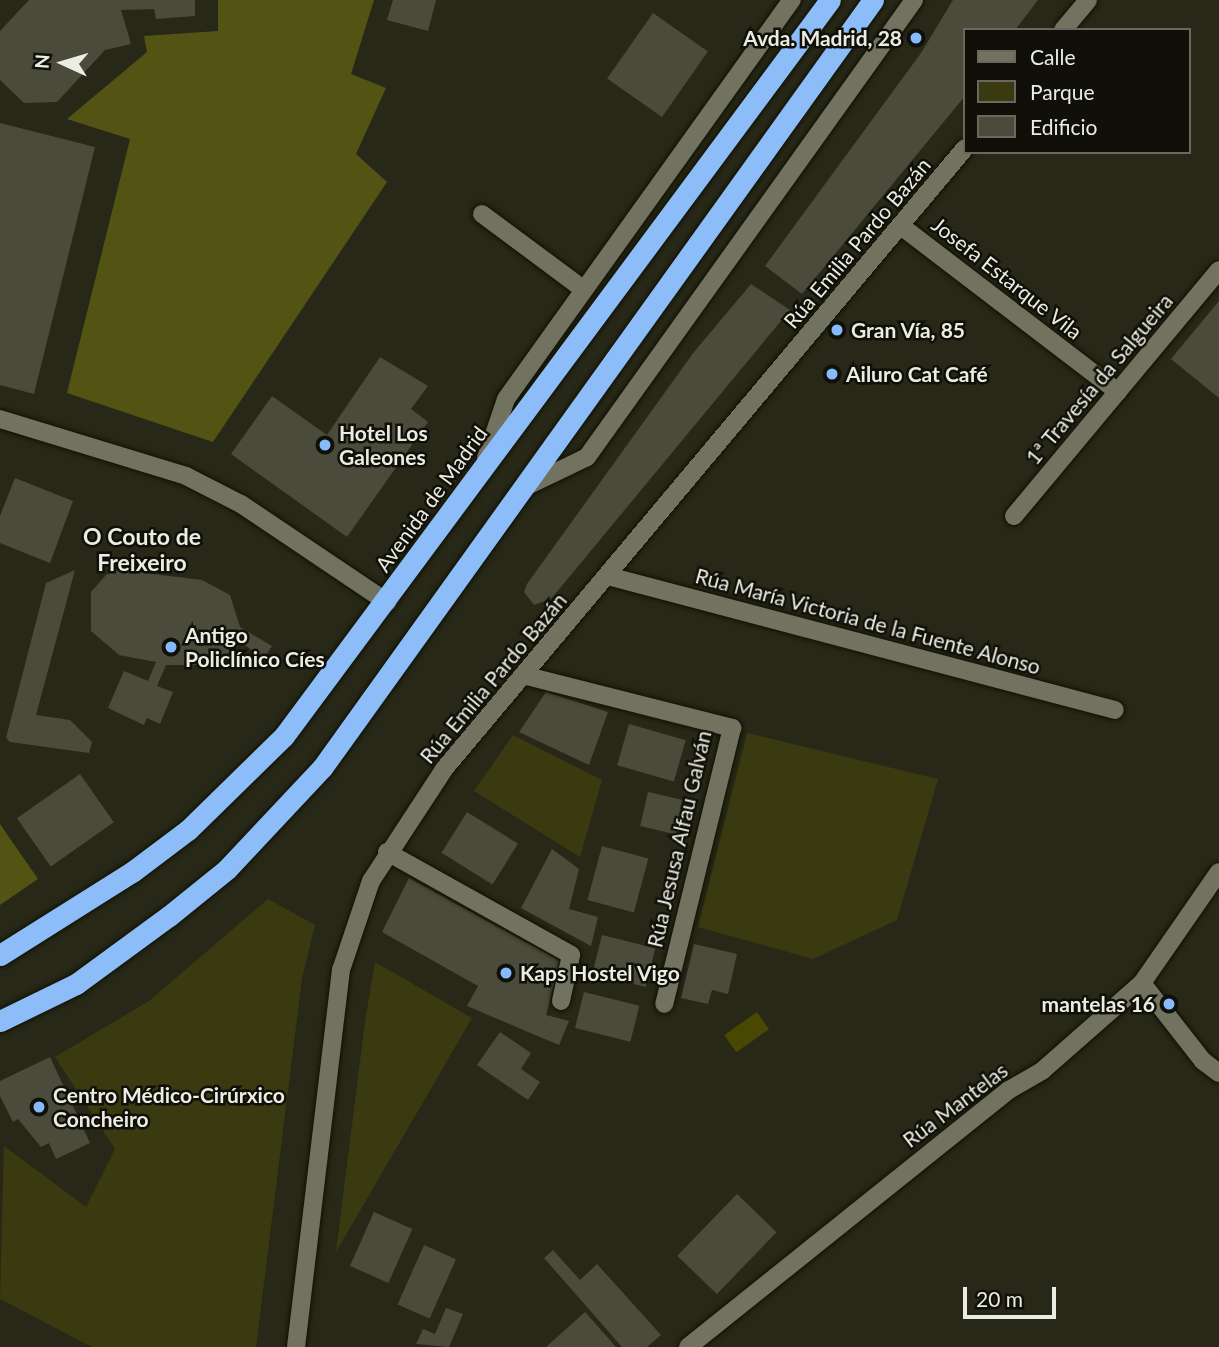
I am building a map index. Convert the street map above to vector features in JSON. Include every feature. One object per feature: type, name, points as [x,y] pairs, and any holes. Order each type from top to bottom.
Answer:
[{"type":"highway","name":"Avenida de Madrid","points":[[0,954],[132,872],[238,786],[284,736],[387,602],[483,468],[830,0]]},
{"type":"highway","points":[[0,1021],[76,984],[227,869],[322,768],[427,628],[520,489],[873,0]]},
{"type":"street","points":[[483,468],[506,399],[792,0]]},
{"type":"street","points":[[520,489],[587,457],[914,0]]},
{"type":"street","points":[[1065,28],[1088,0]]},
{"type":"street","name":"Rúa Emilia Pardo Bazán","points":[[296,1347],[341,970],[354,924],[387,852],[445,768],[964,149]]},
{"type":"street","points":[[482,214],[583,289]]},
{"type":"street","name":"Josefa Estarque Vila","points":[[901,226],[1118,392]]},
{"type":"street","name":"1ª Travesía da Salgueira","points":[[1014,516],[1219,270]]},
{"type":"street","points":[[0,419],[186,475],[241,504],[387,602]]},
{"type":"street","name":"Rúa María Victoria de la Fuente Alonso","points":[[608,576],[1115,710]]},
{"type":"street","name":"Rúa Jesusa Alfau Galván","points":[[523,675],[732,729],[664,1004]]},
{"type":"street","points":[[387,852],[571,955],[561,1001]]},
{"type":"street","name":"Rúa Mantelas","points":[[688,1347],[966,1123],[1043,1070],[1142,983],[1219,872]]},
{"type":"street","points":[[1142,983],[1203,1061],[1219,1073]]},
{"type":"green space","points":[[747,733],[938,779],[897,920],[813,959],[698,927]]},
{"type":"green space","points":[[513,735],[602,780],[580,857],[474,791]]},
{"type":"green space","points":[[268,899],[315,925],[302,978],[256,1347],[92,1347],[0,1299],[4,1146],[86,1207],[115,1149],[55,1057],[149,1001]]},
{"type":"green space","points":[[375,962],[472,1018],[336,1252],[365,1022]]},
{"type":"shaded area","points":[[218,0],[374,0],[351,74],[386,88],[356,154],[387,182],[213,442],[67,393],[130,139],[67,119],[147,52],[144,36],[218,31]]},
{"type":"shaded area","points":[[0,824],[38,879],[0,905]]},
{"type":"shaded area","points":[[757,1012],[769,1029],[736,1052],[724,1035]]},
{"type":"building","points":[[29,0],[195,0],[195,16],[156,19],[154,9],[121,10],[131,44],[105,50],[57,102],[24,103],[0,80],[0,31]]},
{"type":"building","points":[[393,0],[436,0],[428,31],[387,20]]},
{"type":"building","points":[[953,0],[1038,0],[1017,28],[964,28],[964,97],[802,294],[765,266],[921,53]]},
{"type":"building","points":[[653,13],[708,51],[662,117],[607,79]]},
{"type":"building","points":[[0,123],[95,147],[34,394],[0,385]]},
{"type":"building","points":[[751,284],[790,310],[551,599],[534,605],[524,592],[527,584],[694,352]]},
{"type":"building","points":[[1219,301],[1219,398],[1171,359]]},
{"type":"building","name":"Hotel Los Galeones","points":[[380,357],[428,386],[411,409],[428,422],[347,537],[231,454],[272,396],[327,435]]},
{"type":"building","points":[[15,478],[73,501],[50,563],[0,543],[0,516]]},
{"type":"building","points":[[75,570],[36,715],[70,720],[92,742],[89,753],[10,742],[6,738],[46,583]]},
{"type":"building","name":"Antigo Policlínico Cíes","points":[[120,570],[202,580],[230,595],[240,627],[272,646],[264,658],[237,640],[221,665],[166,665],[157,686],[173,692],[160,724],[147,718],[144,725],[108,708],[124,671],[148,681],[156,662],[119,655],[91,631],[91,592],[107,574]]},
{"type":"building","points":[[546,692],[608,712],[589,765],[519,732]]},
{"type":"building","points":[[629,724],[686,740],[674,782],[617,765]]},
{"type":"building","points":[[80,774],[114,822],[51,866],[17,818]]},
{"type":"building","points":[[648,792],[696,803],[688,837],[640,826]]},
{"type":"building","points":[[467,812],[518,844],[492,885],[442,853]]},
{"type":"building","points":[[602,846],[648,858],[634,913],[588,900]]},
{"type":"building","points":[[552,849],[579,869],[569,909],[598,917],[591,946],[521,908]]},
{"type":"building","name":"Kaps Hostel Vigo","points":[[409,878],[560,961],[546,1015],[569,1021],[559,1045],[467,1006],[478,986],[382,932]]},
{"type":"building","points":[[602,935],[655,948],[646,987],[592,974]]},
{"type":"building","points":[[694,944],[737,954],[728,994],[712,990],[708,1004],[681,998]]},
{"type":"building","points":[[584,992],[639,1006],[630,1042],[575,1028]]},
{"type":"building","points":[[500,1032],[531,1053],[521,1069],[540,1082],[528,1100],[477,1065]]},
{"type":"building","name":"Centro Médico-Cirúrxico Concheiro","points":[[50,1057],[90,1143],[56,1159],[49,1143],[41,1147],[18,1119],[13,1122],[0,1096],[0,1081]]},
{"type":"building","points":[[737,1194],[777,1232],[717,1294],[677,1256]]},
{"type":"building","points":[[374,1212],[412,1229],[388,1283],[350,1266]]},
{"type":"building","points":[[424,1245],[456,1259],[430,1319],[398,1304]]},
{"type":"building","points":[[553,1250],[580,1280],[597,1264],[661,1335],[647,1347],[622,1347],[544,1258]]},
{"type":"building","points":[[446,1308],[463,1314],[449,1347],[416,1344],[423,1329],[435,1334]]},
{"type":"building","points":[[585,1312],[616,1347],[546,1347]]},
{"type":"place","name":"Avda. Madrid, 28","points":[[916,38]]},
{"type":"place","name":"Gran Vía, 85","points":[[837,330]]},
{"type":"place","name":"Ailuro Cat Café","points":[[832,374]]},
{"type":"place","name":"Hotel Los Galeones","points":[[325,445]]},
{"type":"place","name":"Antigo Policlínico Cíes","points":[[171,647]]},
{"type":"place","name":"Kaps Hostel Vigo","points":[[506,973]]},
{"type":"place","name":"mantelas 16","points":[[1169,1004]]},
{"type":"place","name":"Centro Médico-Cirúrxico Concheiro","points":[[39,1107]]},
{"type":"district","name":"O Couto de Freixeiro","points":[[142,549]]}]
